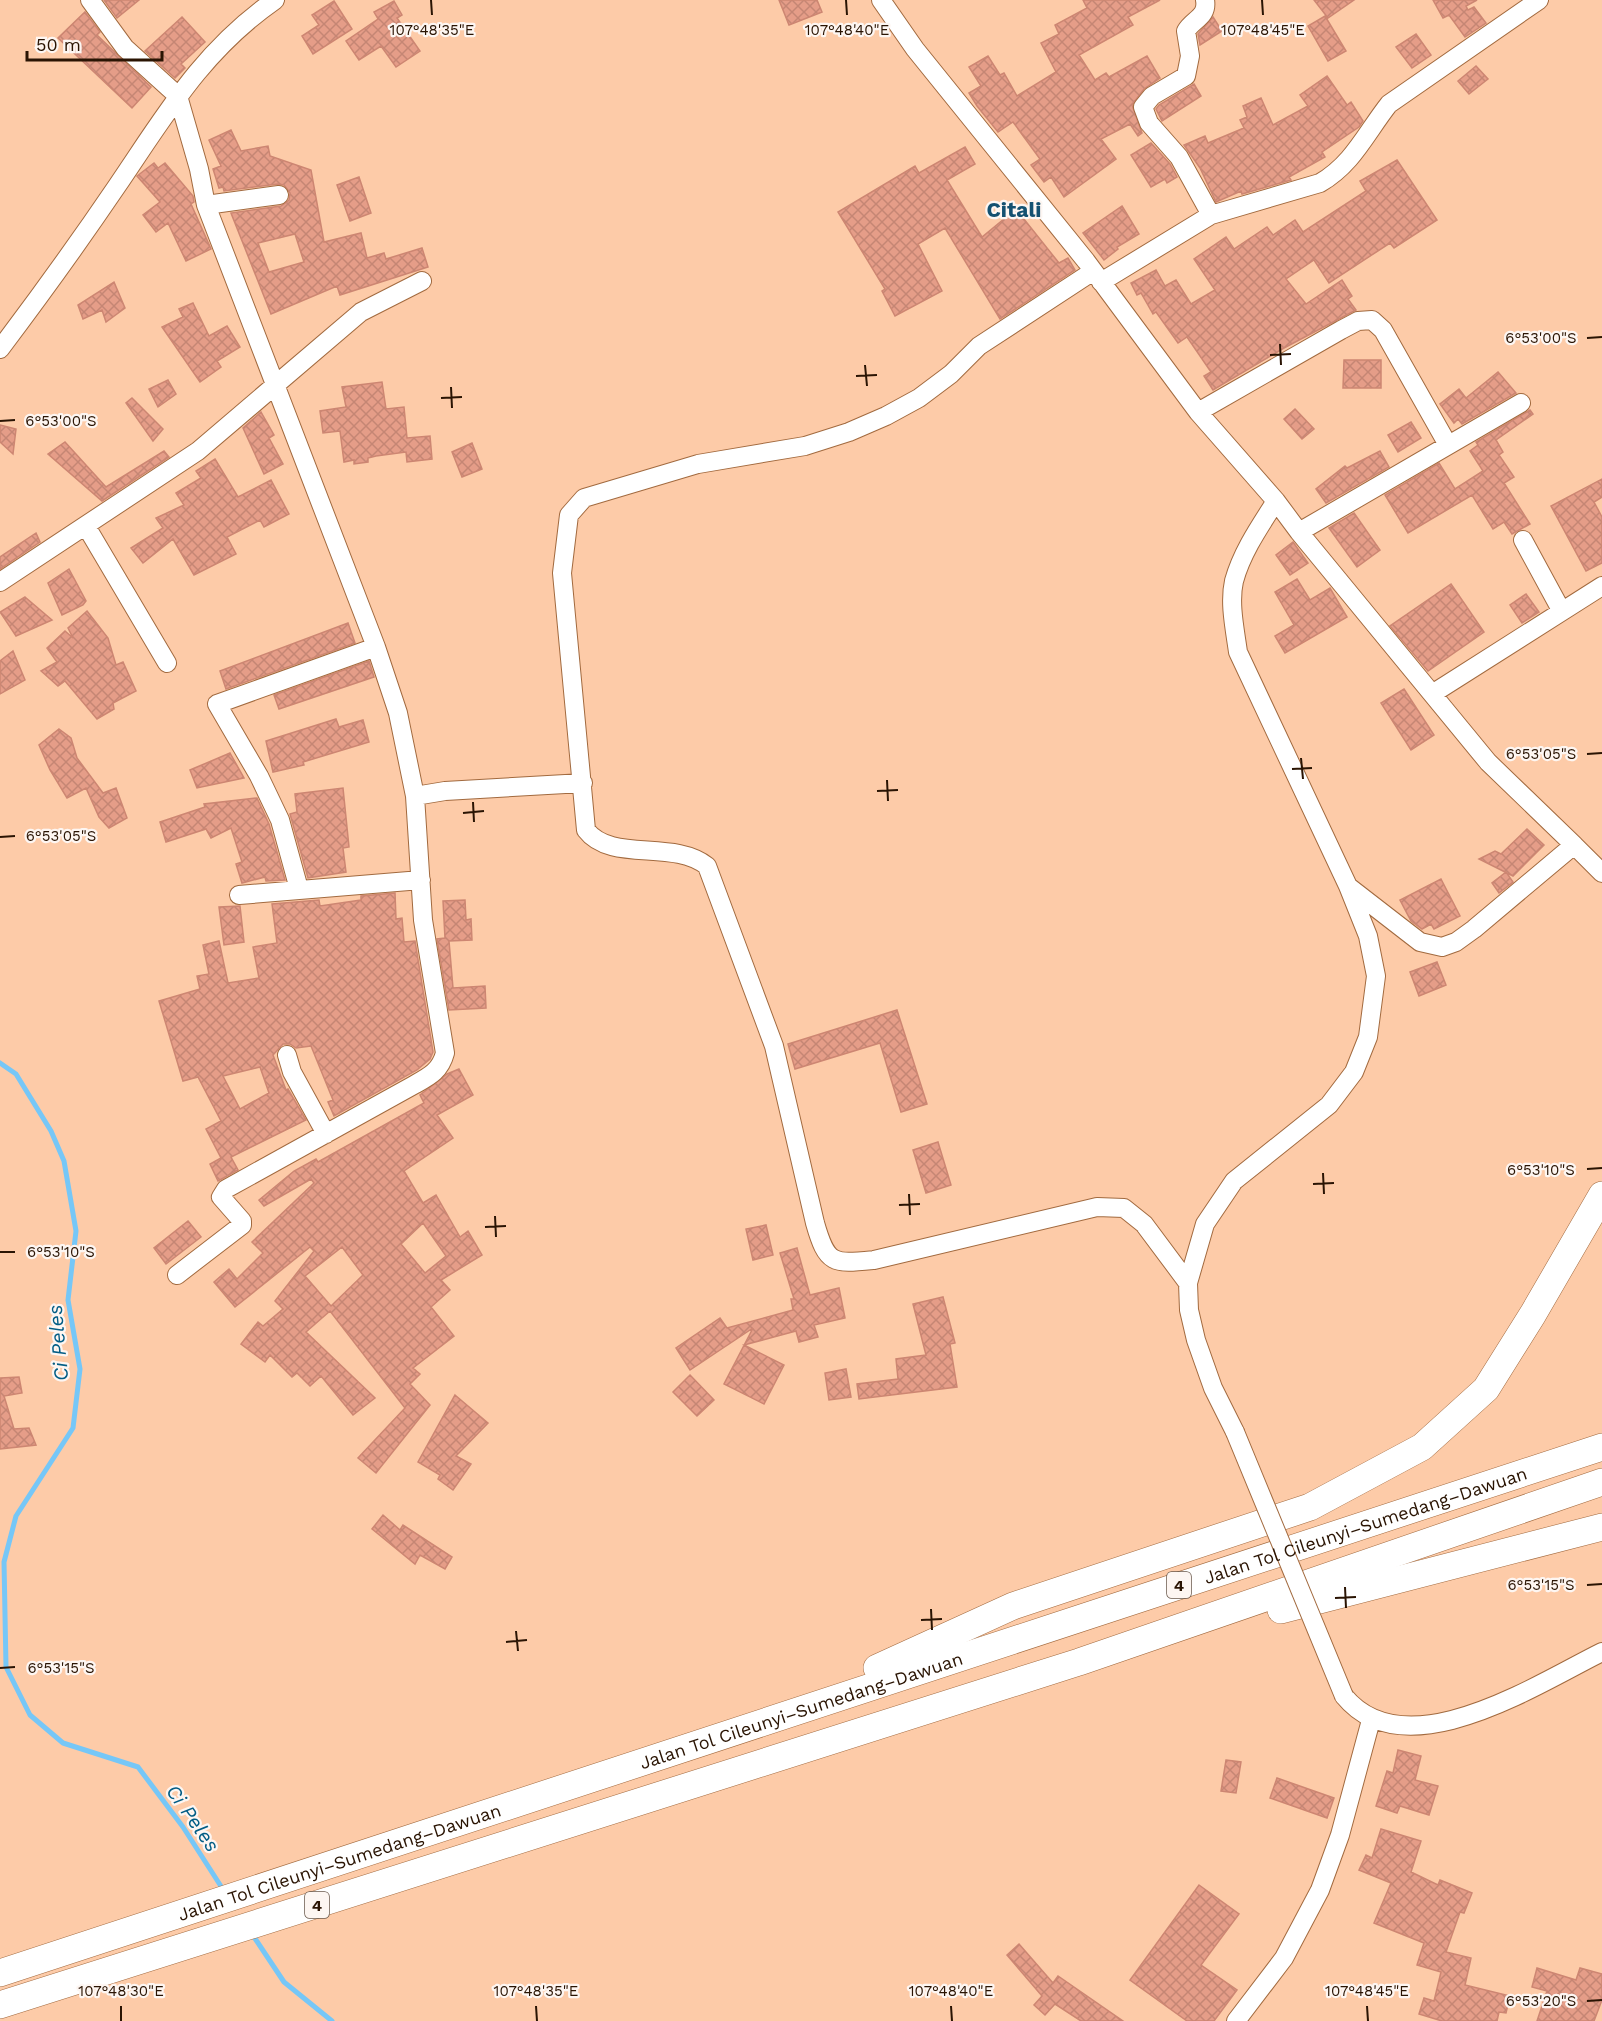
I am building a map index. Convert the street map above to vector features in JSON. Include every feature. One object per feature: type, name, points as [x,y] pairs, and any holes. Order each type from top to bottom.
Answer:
[{"type":"highway","points":[[756,1723],[1013,1606],[1310,1507],[1422,1447],[1486,1389],[1533,1314],[1602,1195]]},
{"type":"highway","name":"Jalan Tol Cileunyi–Sumedang–Dawuan","points":[[0,1973],[1602,1447]]},
{"type":"highway","name":"Jalan Tol Cileunyi–Sumedang–Dawuan","points":[[0,2005],[1079,1662],[1602,1482]]},
{"type":"highway","points":[[1079,1662],[1602,1527]]},
{"type":"street","points":[[90,0],[125,48],[178,96],[199,169],[206,205],[376,647],[398,713],[415,796],[423,920],[445,1053],[439,1070],[221,1194],[224,1203],[242,1221],[242,1225],[177,1275]]},
{"type":"street","points":[[0,350],[57,273],[195,72],[243,23],[275,0]]},
{"type":"street","points":[[881,0],[915,49],[1096,277],[1198,412],[1276,501],[1488,762],[1602,873]]},
{"type":"street","points":[[1205,0],[1206,7],[1203,15],[1186,32],[1190,56],[1186,76],[1152,96],[1143,107],[1149,123],[1179,157],[1211,215]]},
{"type":"street","points":[[1188,1283],[1144,1224],[1124,1208],[1096,1207],[874,1260],[845,1263],[829,1258],[822,1249],[815,1223],[774,1046],[707,866],[685,854],[600,844],[586,830],[562,573],[569,515],[584,498],[698,464],[805,446],[849,432],[886,416],[919,398],[951,374],[979,345],[1096,277],[1211,215],[1320,183],[1345,165],[1367,138],[1377,119],[1389,104],[1539,0]]},
{"type":"street","points":[[206,205],[279,195]]},
{"type":"street","points":[[0,582],[198,451],[361,312],[422,281]]},
{"type":"street","points":[[1198,412],[1358,321],[1372,320],[1383,330],[1448,445]]},
{"type":"street","points":[[1299,532],[1521,403]]},
{"type":"street","points":[[1276,501],[1256,533],[1234,582],[1233,615],[1238,652],[1348,886],[1368,936],[1376,976],[1368,1037],[1357,1064],[1329,1105],[1234,1181],[1205,1224],[1188,1283],[1189,1310],[1196,1340],[1213,1388],[1234,1432],[1344,1696],[1371,1719],[1413,1726],[1456,1721],[1481,1712],[1602,1652]]},
{"type":"street","points":[[86,526],[168,663]]},
{"type":"street","points":[[1523,540],[1561,610]]},
{"type":"street","points":[[1431,694],[1602,586]]},
{"type":"street","points":[[299,889],[280,820],[259,776],[217,704],[376,647]]},
{"type":"street","points":[[415,796],[445,791],[583,783]]},
{"type":"street","points":[[1348,886],[1420,942],[1442,947],[1456,942],[1474,929],[1574,845]]},
{"type":"street","points":[[238,896],[420,880]]},
{"type":"street","points":[[287,1055],[292,1072],[326,1134]]},
{"type":"street","points":[[1236,2021],[1284,1958],[1320,1890],[1340,1835],[1371,1719]]},
{"type":"building","points":[[104,0],[139,0],[117,18]]},
{"type":"building","points":[[779,0],[817,0],[822,12],[789,25]]},
{"type":"building","points":[[1083,0],[1160,0],[1128,17],[1133,25],[1079,55],[1095,80],[1106,73],[1109,77],[1147,56],[1160,78],[1144,89],[1132,105],[1142,133],[1138,136],[1130,124],[1101,139],[1116,159],[1064,197],[1051,177],[1044,182],[1031,165],[1040,159],[1013,122],[998,132],[977,106],[969,93],[981,86],[969,67],[988,56],[1000,75],[1004,73],[1017,96],[1056,72],[1041,43],[1059,34],[1055,25],[1087,8]]},
{"type":"building","points":[[1314,0],[1354,0],[1328,18]]},
{"type":"building","points":[[1433,0],[1477,0],[1466,6],[1468,10],[1474,7],[1486,23],[1465,37],[1449,15],[1443,18]]},
{"type":"building","points":[[334,1],[352,29],[313,54],[302,36],[319,25],[312,15]]},
{"type":"building","points":[[394,1],[402,15],[397,18],[420,51],[396,67],[381,46],[359,60],[346,41],[378,19],[374,12]]},
{"type":"building","points":[[85,12],[100,32],[97,35],[151,87],[132,108],[58,38]]},
{"type":"building","points":[[1325,16],[1346,51],[1328,61],[1308,26]]},
{"type":"building","points":[[182,17],[205,42],[181,64],[185,68],[175,78],[145,51]]},
{"type":"building","points":[[1213,17],[1222,31],[1200,45],[1198,34]]},
{"type":"building","points":[[1416,34],[1431,55],[1412,68],[1396,47]]},
{"type":"building","points":[[1476,66],[1488,79],[1469,94],[1458,81]]},
{"type":"building","points":[[1327,76],[1347,105],[1351,102],[1363,121],[1359,127],[1322,152],[1325,157],[1289,177],[1291,180],[1242,194],[1241,191],[1216,202],[1200,168],[1184,145],[1205,136],[1208,143],[1244,128],[1240,120],[1247,117],[1243,106],[1261,98],[1273,125],[1308,106],[1300,95]]},
{"type":"building","points":[[1194,84],[1201,96],[1162,121],[1156,109],[1159,105]]},
{"type":"building","points":[[231,130],[241,151],[268,146],[270,156],[311,170],[324,242],[361,233],[367,258],[384,253],[386,259],[422,248],[428,267],[340,295],[337,286],[271,314],[231,213],[281,206],[289,200],[290,193],[284,185],[278,184],[224,191],[223,187],[219,188],[213,169],[221,166],[209,140]],"holes":[[[295,234],[304,262],[269,272],[258,243]]]},
{"type":"building","points":[[1151,143],[1170,164],[1177,177],[1167,183],[1165,179],[1151,187],[1131,155]]},
{"type":"building","points":[[965,147],[975,164],[947,180],[982,237],[1016,209],[1059,263],[1068,258],[1075,270],[1000,319],[945,228],[918,244],[942,291],[895,316],[882,291],[885,289],[838,212],[915,166],[919,173]]},
{"type":"building","points":[[1397,160],[1437,220],[1394,248],[1390,243],[1329,283],[1314,260],[1286,279],[1306,304],[1342,280],[1352,296],[1348,299],[1356,310],[1284,348],[1213,390],[1204,376],[1211,372],[1187,337],[1178,343],[1156,312],[1153,314],[1141,293],[1137,295],[1131,283],[1156,270],[1165,286],[1176,280],[1191,304],[1215,290],[1194,259],[1226,237],[1234,249],[1267,227],[1273,235],[1295,220],[1303,232],[1366,191],[1360,181]]},
{"type":"building","points":[[154,163],[158,168],[165,163],[193,196],[194,202],[191,204],[211,249],[186,261],[168,223],[156,232],[143,215],[160,202],[137,176]]},
{"type":"building","points":[[359,177],[371,213],[350,221],[337,185]]},
{"type":"building","points":[[1122,206],[1139,234],[1117,247],[1118,249],[1104,260],[1083,233]]},
{"type":"building","points":[[114,282],[125,308],[106,322],[102,310],[83,319],[78,305]]},
{"type":"building","points":[[193,303],[209,336],[227,326],[240,347],[217,361],[221,367],[200,382],[162,327],[183,317],[179,309]]},
{"type":"building","points":[[1344,360],[1381,360],[1381,388],[1343,388]]},
{"type":"building","points":[[1498,372],[1516,393],[1462,424],[1458,419],[1454,423],[1440,404],[1459,389],[1466,398]]},
{"type":"building","points":[[168,380],[176,394],[158,407],[149,389]]},
{"type":"building","points":[[382,382],[386,409],[404,407],[407,438],[430,436],[432,459],[407,462],[406,452],[368,458],[368,462],[354,464],[354,460],[344,462],[340,431],[323,433],[320,411],[346,407],[342,387]]},
{"type":"building","points":[[132,398],[163,429],[153,441],[126,403]]},
{"type":"building","points":[[1295,409],[1314,429],[1302,439],[1284,419]]},
{"type":"building","points":[[1530,410],[1533,414],[1496,440],[1503,452],[1499,455],[1514,477],[1504,483],[1530,524],[1512,534],[1504,522],[1493,529],[1472,495],[1408,533],[1385,495],[1439,463],[1455,489],[1483,471],[1470,451],[1478,445],[1476,442]]},
{"type":"building","points":[[261,412],[274,435],[269,438],[283,464],[264,474],[243,428]]},
{"type":"building","points":[[1411,422],[1421,438],[1398,452],[1388,435]]},
{"type":"building","points":[[0,425],[16,429],[13,454],[0,442]]},
{"type":"building","points":[[65,442],[106,487],[164,451],[169,457],[102,501],[48,454]]},
{"type":"building","points":[[472,443],[482,469],[462,477],[452,452]]},
{"type":"building","points":[[1380,451],[1389,467],[1326,503],[1316,489],[1345,466],[1347,468]]},
{"type":"building","points":[[215,459],[238,497],[271,480],[289,514],[264,527],[260,520],[227,537],[236,554],[194,575],[173,539],[143,563],[131,548],[163,528],[156,518],[184,505],[176,493],[201,478],[196,471]]},
{"type":"building","points":[[1602,479],[1602,497],[1594,502],[1602,517],[1602,563],[1586,571],[1551,506]]},
{"type":"building","points":[[1354,513],[1380,550],[1357,567],[1329,528]]},
{"type":"building","points":[[36,533],[40,542],[0,569],[0,557]]},
{"type":"building","points":[[1293,542],[1308,563],[1290,575],[1276,555]]},
{"type":"building","points":[[69,569],[86,601],[83,605],[62,615],[48,583]]},
{"type":"building","points":[[1297,579],[1310,600],[1330,588],[1347,617],[1285,653],[1275,636],[1294,625],[1275,592]]},
{"type":"building","points":[[1451,584],[1484,632],[1428,671],[1390,626]]},
{"type":"building","points":[[1526,594],[1539,612],[1522,623],[1510,605]]},
{"type":"building","points":[[25,597],[52,620],[16,636],[0,612]]},
{"type":"building","points":[[87,611],[108,638],[116,665],[123,662],[136,691],[113,703],[114,709],[97,719],[65,681],[58,686],[41,671],[57,662],[47,648],[65,631],[73,638],[68,628]]},
{"type":"building","points":[[348,623],[355,643],[226,689],[220,671]]},
{"type":"building","points":[[13,651],[25,680],[0,694],[0,661]]},
{"type":"building","points":[[369,661],[374,677],[279,709],[274,695]]},
{"type":"building","points":[[1404,689],[1434,735],[1411,750],[1381,703]]},
{"type":"building","points":[[336,719],[339,727],[363,720],[369,742],[303,762],[304,765],[273,772],[266,741]]},
{"type":"building","points":[[59,729],[71,738],[77,758],[103,793],[116,788],[127,818],[109,828],[99,817],[86,788],[67,798],[50,770],[39,745]]},
{"type":"building","points":[[230,753],[244,778],[197,788],[190,770]]},
{"type":"building","points":[[343,788],[349,847],[343,848],[346,872],[308,878],[290,814],[297,812],[295,794]]},
{"type":"building","points":[[257,798],[269,824],[285,880],[266,881],[265,877],[242,883],[236,864],[242,862],[231,828],[211,838],[206,829],[166,842],[160,822],[205,807],[204,804]]},
{"type":"building","points":[[1527,829],[1544,845],[1513,876],[1479,859],[1495,851],[1501,854]]},
{"type":"building","points":[[1506,872],[1513,882],[1499,893],[1492,883]]},
{"type":"building","points":[[1441,879],[1460,916],[1434,929],[1431,924],[1422,929],[1411,921],[1400,900]]},
{"type":"building","points":[[395,893],[396,919],[402,918],[404,942],[415,941],[433,1052],[430,1059],[417,1070],[334,1116],[328,1102],[333,1100],[311,1046],[296,1048],[290,1044],[283,1044],[273,1055],[286,1090],[288,1089],[306,1120],[231,1157],[238,1170],[218,1181],[210,1164],[221,1158],[206,1129],[221,1121],[198,1077],[183,1081],[159,1001],[200,989],[197,976],[209,974],[203,945],[219,941],[228,983],[259,978],[253,947],[277,943],[272,904],[319,900],[320,906],[361,900],[361,896]],"holes":[[[260,1067],[269,1093],[240,1109],[223,1076]]]},
{"type":"building","points":[[465,900],[466,920],[471,919],[472,940],[449,941],[453,988],[485,986],[486,1008],[449,1010],[437,939],[445,938],[443,901]]},
{"type":"building","points":[[240,906],[244,942],[224,945],[219,907]]},
{"type":"building","points":[[1437,962],[1446,985],[1419,996],[1410,972]]},
{"type":"building","points":[[897,1010],[927,1104],[901,1112],[880,1043],[795,1069],[788,1044]]},
{"type":"building","points":[[459,1069],[473,1095],[437,1115],[453,1138],[404,1171],[423,1203],[436,1195],[460,1237],[468,1231],[482,1255],[441,1280],[450,1290],[431,1307],[454,1336],[413,1368],[420,1374],[410,1384],[430,1405],[376,1473],[358,1458],[405,1408],[330,1311],[306,1332],[375,1398],[353,1415],[321,1376],[310,1386],[297,1373],[292,1377],[270,1355],[265,1362],[241,1344],[258,1322],[263,1326],[283,1309],[275,1301],[314,1251],[310,1247],[235,1307],[214,1282],[229,1269],[237,1279],[263,1253],[252,1242],[314,1183],[311,1179],[264,1206],[259,1200],[294,1171],[316,1159],[318,1162],[424,1103],[420,1095],[447,1074]],"holes":[[[423,1223],[446,1256],[425,1273],[401,1244]],[[342,1247],[363,1275],[331,1306],[305,1276]]]},
{"type":"building","points":[[938,1142],[951,1185],[926,1193],[913,1150]]},
{"type":"building","points":[[188,1221],[201,1237],[166,1264],[154,1248]]},
{"type":"building","points":[[766,1225],[773,1255],[753,1260],[746,1229]]},
{"type":"building","points":[[797,1248],[810,1295],[839,1288],[845,1318],[814,1325],[818,1337],[799,1342],[796,1331],[744,1345],[753,1328],[690,1370],[676,1348],[720,1318],[727,1328],[793,1310],[791,1299],[794,1299],[780,1253]]},
{"type":"building","points":[[943,1297],[955,1343],[950,1344],[957,1387],[859,1399],[857,1384],[898,1379],[896,1359],[926,1355],[913,1304]]},
{"type":"building","points":[[744,1345],[784,1365],[764,1404],[724,1384]]},
{"type":"building","points":[[846,1369],[851,1397],[829,1400],[825,1373]]},
{"type":"building","points":[[690,1375],[714,1400],[697,1416],[673,1392]]},
{"type":"building","points":[[19,1377],[22,1393],[4,1396],[14,1429],[29,1428],[36,1445],[0,1449],[0,1378]]},
{"type":"building","points":[[455,1395],[488,1423],[456,1456],[471,1464],[453,1490],[438,1479],[440,1475],[418,1462]]},
{"type":"building","points":[[383,1515],[400,1530],[403,1525],[452,1557],[445,1569],[420,1555],[415,1564],[372,1529]]},
{"type":"building","points":[[1398,1750],[1421,1756],[1415,1780],[1438,1786],[1429,1815],[1400,1806],[1397,1813],[1376,1806],[1387,1771],[1393,1773]]},
{"type":"building","points":[[1226,1760],[1241,1762],[1236,1793],[1221,1791]]},
{"type":"building","points":[[1277,1778],[1334,1798],[1327,1818],[1270,1798]]},
{"type":"building","points":[[1381,1829],[1421,1841],[1411,1872],[1438,1885],[1440,1880],[1472,1893],[1464,1913],[1460,1912],[1446,1952],[1471,1958],[1465,1985],[1510,1996],[1506,2013],[1499,2012],[1497,2021],[1442,2021],[1419,2014],[1424,1998],[1434,2001],[1441,1972],[1417,1965],[1424,1943],[1374,1923],[1391,1883],[1359,1870],[1366,1855],[1372,1858]]},
{"type":"building","points":[[1199,1885],[1239,1914],[1201,1965],[1237,1990],[1214,2021],[1187,2021],[1130,1980]]},
{"type":"building","points":[[1019,1944],[1053,1983],[1058,1976],[1123,2021],[1081,2021],[1055,2004],[1045,2015],[1034,2005],[1042,1996],[1007,1955]]},
{"type":"building","points":[[1537,1968],[1576,1980],[1580,1968],[1602,1974],[1602,2000],[1594,2021],[1537,2021],[1547,1991],[1532,1987]]},
{"type":"waterway","name":"Ci Peles","points":[[0,1063],[16,1074],[51,1131],[64,1161],[76,1231],[68,1300],[80,1369],[73,1428],[16,1516],[4,1562],[6,1667],[30,1715],[63,1743],[138,1767],[183,1827],[224,1891]]},
{"type":"waterway","name":"Ci Peles","points":[[252,1934],[284,1982],[332,2021]]},
{"type":"district","name":"Citali","points":[[1014,209]]}]
